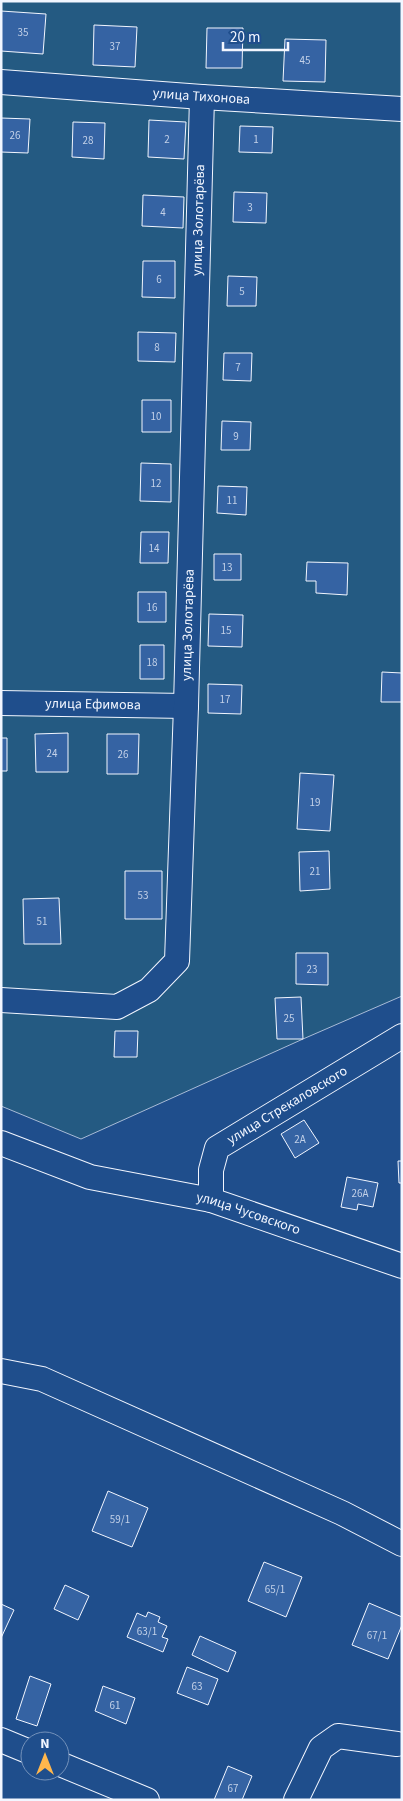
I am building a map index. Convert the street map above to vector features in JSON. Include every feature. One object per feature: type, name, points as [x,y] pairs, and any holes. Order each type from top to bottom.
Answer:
[{"type":"street","name":"улица Тихонова","points":[[1,82],[402,109]]},
{"type":"street","name":"улица Золотарёва","points":[[1,1000],[117,1007],[149,990],[177,961],[186,706],[202,97]]},
{"type":"street","name":"улица Ефимова","points":[[1,703],[186,706]]},
{"type":"street","name":"улица Стрекаловского","points":[[211,1200],[211,1170],[217,1148],[402,1036]]},
{"type":"street","name":"улица Чусовского","points":[[1,1143],[90,1177],[211,1200],[402,1266]]},
{"type":"street","points":[[1,1371],[42,1379],[342,1513],[402,1544]]},
{"type":"street","points":[[296,1800],[321,1748],[338,1736],[397,1744]]},
{"type":"street","points":[[1,1740],[20,1748]]},
{"type":"street","points":[[70,1768],[147,1800]]},
{"type":"shaded area","points":[[1,1],[402,1],[402,996],[81,1139],[1,1106]]},
{"type":"building","points":[[1,11],[46,14],[43,54],[1,51]]},
{"type":"building","points":[[94,25],[137,27],[135,67],[93,65]]},
{"type":"building","points":[[207,28],[243,28],[242,68],[206,68]]},
{"type":"building","points":[[285,39],[326,40],[325,82],[283,81]]},
{"type":"building","points":[[1,118],[30,119],[28,153],[1,152]]},
{"type":"building","points":[[149,120],[186,122],[184,159],[148,157]]},
{"type":"building","points":[[73,122],[105,123],[104,159],[72,157]]},
{"type":"building","points":[[240,126],[273,127],[272,153],[239,152]]},
{"type":"building","points":[[234,192],[267,193],[266,223],[233,222]]},
{"type":"building","points":[[143,195],[184,197],[183,228],[142,226]]},
{"type":"building","points":[[143,261],[175,261],[175,298],[142,297]]},
{"type":"building","points":[[228,276],[257,277],[256,306],[227,306]]},
{"type":"building","points":[[138,332],[176,333],[175,362],[138,361]]},
{"type":"building","points":[[224,353],[252,353],[251,381],[223,380]]},
{"type":"building","points":[[142,400],[171,400],[171,432],[142,432]]},
{"type":"building","points":[[222,421],[251,422],[250,450],[221,450]]},
{"type":"building","points":[[141,463],[171,464],[171,502],[140,501]]},
{"type":"building","points":[[218,486],[247,487],[246,515],[217,513]]},
{"type":"building","points":[[141,532],[169,532],[168,563],[140,563]]},
{"type":"building","points":[[214,554],[241,554],[241,580],[214,580]]},
{"type":"building","points":[[307,562],[348,563],[347,595],[316,593],[316,581],[306,581]]},
{"type":"building","points":[[138,592],[166,592],[166,622],[138,622]]},
{"type":"building","points":[[209,614],[243,615],[242,647],[208,646]]},
{"type":"building","points":[[140,645],[164,645],[164,679],[140,679]]},
{"type":"building","points":[[382,672],[402,673],[402,702],[381,702]]},
{"type":"building","points":[[208,684],[242,685],[241,714],[208,713]]},
{"type":"building","points":[[68,733],[68,772],[36,772],[35,734]]},
{"type":"building","points":[[107,734],[139,734],[138,774],[107,774]]},
{"type":"building","points":[[1,738],[7,738],[7,771],[1,771]]},
{"type":"building","points":[[300,773],[334,775],[330,831],[297,829]]},
{"type":"building","points":[[329,851],[330,889],[300,891],[299,852]]},
{"type":"building","points":[[125,871],[162,871],[162,919],[125,919]]},
{"type":"building","points":[[59,898],[61,944],[24,944],[23,899]]},
{"type":"building","points":[[296,953],[328,953],[328,985],[296,984]]},
{"type":"building","points":[[301,997],[303,1039],[277,1039],[275,998]]},
{"type":"building","points":[[115,1031],[138,1031],[137,1057],[114,1057]]},
{"type":"building","points":[[304,1120],[319,1143],[295,1158],[281,1134]]},
{"type":"building","points":[[398,1161],[402,1161],[402,1183],[399,1183]]},
{"type":"building","points":[[347,1177],[378,1183],[373,1207],[358,1204],[357,1210],[341,1207]]},
{"type":"building","points":[[108,1491],[148,1508],[132,1547],[92,1531]]},
{"type":"building","points":[[264,1562],[302,1577],[286,1617],[248,1601]]},
{"type":"building","points":[[65,1585],[89,1596],[78,1620],[54,1609]]},
{"type":"building","points":[[369,1603],[402,1617],[402,1625],[388,1659],[352,1645]]},
{"type":"building","points":[[1,1604],[14,1610],[1,1638]]},
{"type":"building","points":[[148,1612],[160,1617],[158,1622],[167,1626],[162,1637],[168,1639],[163,1652],[127,1637],[137,1613],[146,1617]]},
{"type":"building","points":[[200,1636],[236,1652],[228,1672],[192,1655]]},
{"type":"building","points":[[187,1667],[218,1679],[208,1705],[177,1693]]},
{"type":"building","points":[[30,1676],[51,1684],[37,1726],[16,1719]]},
{"type":"building","points":[[103,1686],[135,1698],[126,1724],[95,1711]]},
{"type":"building","points":[[228,1766],[252,1776],[242,1800],[214,1800]]}]
